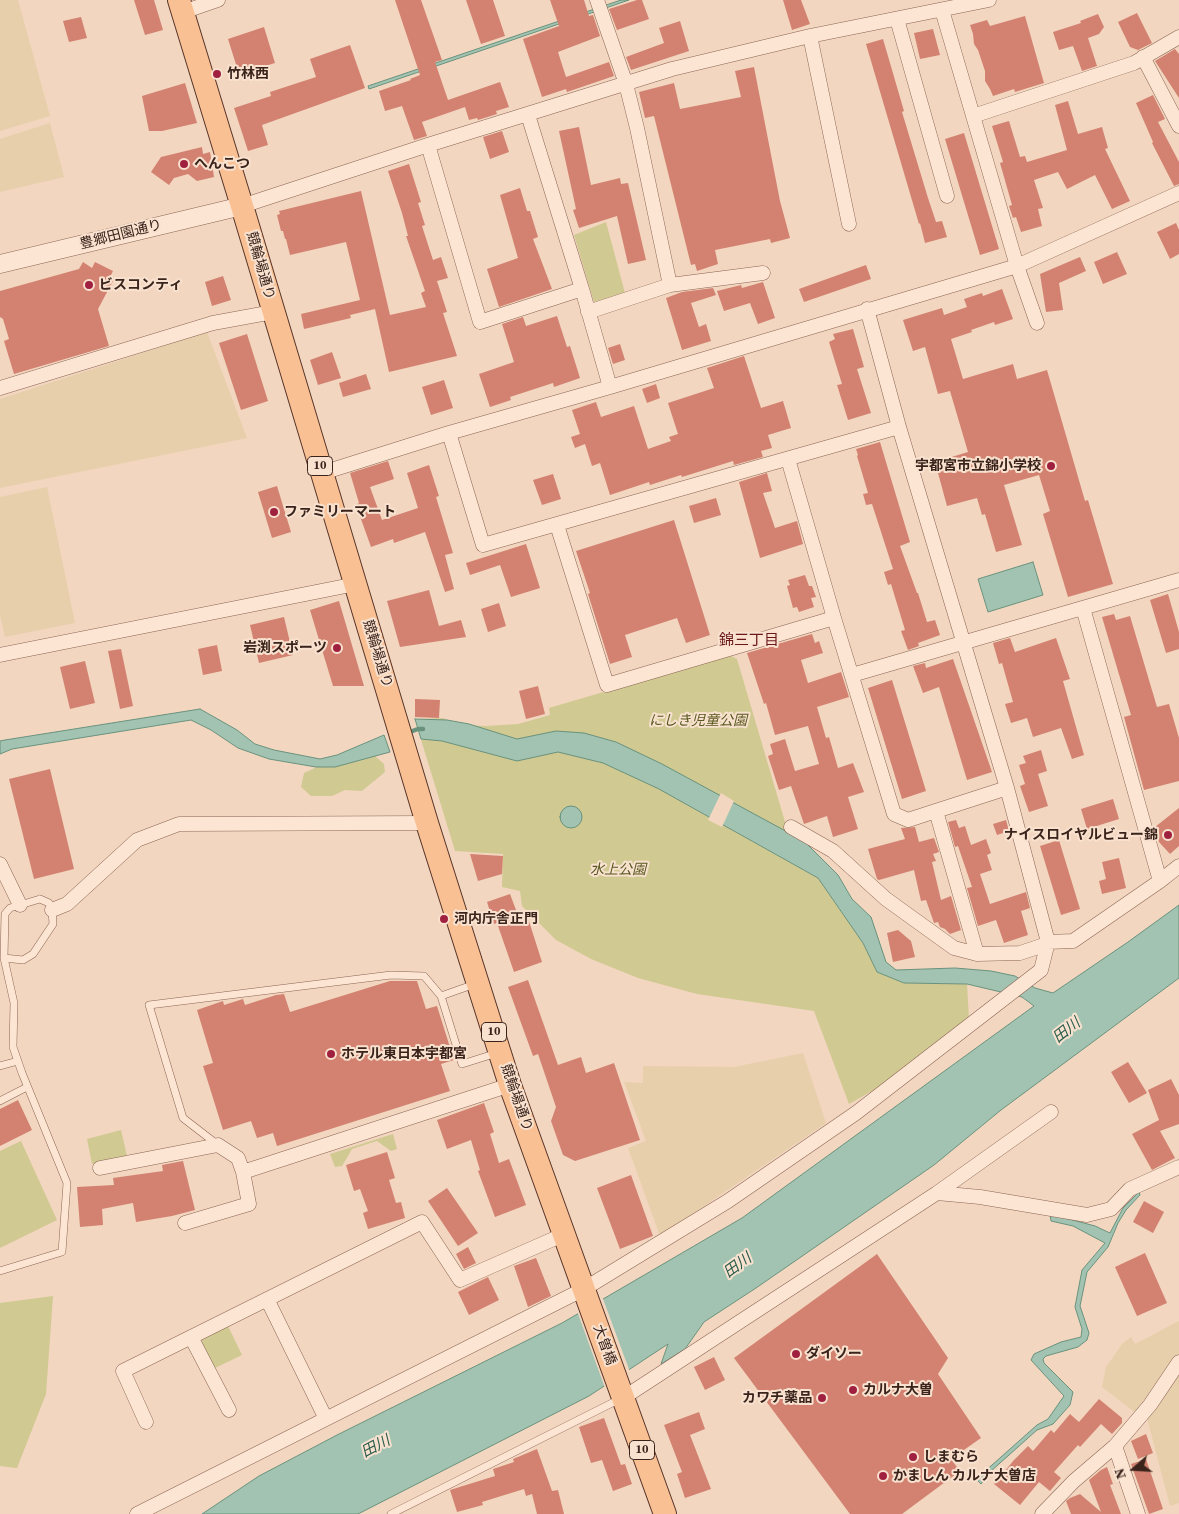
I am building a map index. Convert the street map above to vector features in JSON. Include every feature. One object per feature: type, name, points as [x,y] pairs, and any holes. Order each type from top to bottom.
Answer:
[{"type":"main road","name":"競輪場通り","points":[[181,6],[427,823],[510,1084],[586,1296]]},
{"type":"main road","name":"大曽橋","points":[[586,1296],[620,1392]]},
{"type":"main road","name":"10","points":[[620,1392],[665,1514]]},
{"type":"street","points":[[181,6],[218,0]]},
{"type":"street","points":[[597,0],[626,84],[670,285]]},
{"type":"street","points":[[242,206],[428,145],[672,69],[810,36],[989,0]]},
{"type":"street","points":[[942,10],[1017,266],[1037,323]]},
{"type":"street","points":[[897,19],[947,196]]},
{"type":"street","points":[[810,36],[849,224]]},
{"type":"street","points":[[973,116],[1134,63],[1179,37]]},
{"type":"street","points":[[1143,57],[1179,126]]},
{"type":"street","points":[[528,115],[582,288],[610,387]]},
{"type":"street","points":[[428,145],[480,322],[582,288]]},
{"type":"street","points":[[322,473],[449,433],[1017,266],[1179,193]]},
{"type":"street","name":"豊郷田園通り","points":[[0,264],[242,206]]},
{"type":"street","points":[[588,312],[670,285],[763,273]]},
{"type":"street","points":[[137,1514],[326,1419],[586,1296],[856,1113],[1041,970],[1048,943],[1007,788],[899,427],[867,309]]},
{"type":"street","points":[[0,388],[213,323],[273,312]]},
{"type":"street","points":[[449,433],[483,545],[899,427]]},
{"type":"street","points":[[788,459],[894,814],[908,820],[1007,788]]},
{"type":"street","points":[[557,525],[607,686],[834,618]]},
{"type":"street","points":[[852,675],[1179,580]]},
{"type":"street","points":[[0,655],[356,584]]},
{"type":"street","points":[[1083,608],[1160,881]]},
{"type":"street","points":[[936,811],[977,954]]},
{"type":"street","points":[[52,910],[67,904],[137,840],[179,824],[427,823]]},
{"type":"street","points":[[791,827],[833,851],[886,899],[954,948],[977,954],[1020,954],[1048,943],[1073,941],[1179,866]]},
{"type":"street","points":[[0,864],[20,905]]},
{"type":"street","points":[[243,1172],[510,1084]]},
{"type":"street","points":[[620,1392],[937,1193],[1051,1112]]},
{"type":"street","points":[[100,1168],[218,1145],[238,1158],[243,1172],[249,1204],[185,1223]]},
{"type":"street","points":[[937,1193],[980,1197],[1087,1215],[1111,1208],[1130,1189],[1179,1167]]},
{"type":"street","points":[[146,1422],[123,1372],[422,1222],[460,1280],[564,1234]]},
{"type":"street","points":[[267,1299],[326,1419]]},
{"type":"street","points":[[191,1337],[229,1410]]},
{"type":"street","points":[[1042,1514],[1074,1481],[1115,1446],[1150,1405],[1179,1362]]},
{"type":"street","points":[[1115,1446],[1138,1514]]},
{"type":"lane","points":[[0,1271],[62,1252],[67,1183],[27,1087],[13,1047],[14,1003],[4,958],[5,914],[10,908],[40,899],[49,903],[52,910],[53,924],[33,954],[23,960],[4,958]]},
{"type":"lane","points":[[218,1145],[183,1118],[149,1004],[390,975],[424,976],[441,996],[462,1064],[500,1052]]},
{"type":"lane","points":[[441,996],[478,983]]},
{"type":"lane","points":[[0,1066],[18,1062]]},
{"type":"lane","points":[[0,1101],[27,1087]]},
{"type":"lane","points":[[391,1514],[620,1392]]},
{"type":"shaded area","points":[[0,0],[18,0],[50,116],[0,131]]},
{"type":"shaded area","points":[[50,123],[64,177],[0,192],[0,139]]},
{"type":"shaded area","points":[[207,332],[247,438],[0,488],[0,399]]},
{"type":"shaded area","points":[[47,487],[75,623],[5,637],[0,615],[0,497]]},
{"type":"shaded area","points":[[803,1053],[826,1123],[660,1236],[628,1148],[646,1141],[624,1082],[643,1083],[643,1066],[734,1067]]},
{"type":"shaded area","points":[[1179,1321],[1179,1354],[1137,1414],[1102,1387],[1106,1367],[1122,1344],[1131,1337],[1135,1344]]},
{"type":"shaded area","points":[[1179,1372],[1179,1503],[1170,1506],[1147,1418]]},
{"type":"green space","points":[[606,222],[625,293],[594,302],[574,235]]},
{"type":"green space","name":"水上公園","points":[[729,655],[737,659],[788,832],[689,806],[818,878],[863,943],[877,972],[904,983],[967,984],[969,1019],[879,1087],[849,1104],[814,1011],[697,994],[638,978],[591,959],[556,940],[522,906],[520,891],[502,887],[503,854],[455,851],[416,723],[421,719],[443,718],[461,725],[518,724],[550,715],[549,708]]},
{"type":"green space","points":[[375,756],[384,764],[385,772],[362,791],[345,790],[332,796],[311,796],[301,787],[304,773],[319,766],[354,758]]},
{"type":"green space","points":[[121,1130],[127,1156],[92,1164],[87,1139]]},
{"type":"green space","points":[[393,1134],[397,1149],[391,1151],[377,1141],[352,1149],[342,1166],[335,1167],[330,1154]]},
{"type":"green space","points":[[21,1141],[57,1220],[0,1248],[0,1151]]},
{"type":"green space","points":[[53,1296],[46,1394],[17,1468],[0,1466],[0,1303]]},
{"type":"green space","points":[[228,1326],[242,1355],[213,1369],[201,1345],[202,1340]]},
{"type":"water","points":[[621,0],[629,0],[369,89],[368,86]]},
{"type":"water","points":[[1033,562],[1043,595],[988,612],[978,579]]},
{"type":"water","points":[[200,709],[237,730],[255,744],[274,750],[320,759],[337,755],[384,735],[390,752],[335,767],[316,767],[269,759],[238,748],[211,730],[191,720],[12,749],[0,754],[0,741]]},
{"type":"water","name":"田川","points":[[415,719],[447,720],[469,724],[517,739],[556,731],[584,733],[616,742],[662,764],[804,841],[838,875],[852,899],[871,917],[886,962],[896,970],[955,968],[991,971],[1015,976],[1035,988],[1053,993],[1179,905],[1179,978],[1001,1110],[934,1165],[704,1322],[685,1349],[661,1364],[668,1344],[589,1396],[358,1514],[202,1514],[259,1476],[562,1323],[742,1218],[1034,1006],[1022,997],[967,984],[904,983],[877,972],[863,943],[818,878],[659,789],[603,763],[558,752],[517,761],[442,741],[421,739]]},
{"type":"water","points":[[571,806],[579,809],[582,817],[579,825],[571,828],[563,825],[560,817],[563,809]]},
{"type":"water","points":[[1139,1192],[1140,1195],[1126,1210],[1118,1223],[1108,1247],[1087,1272],[1080,1306],[1089,1333],[1087,1340],[1078,1347],[1046,1356],[1043,1359],[1044,1363],[1073,1392],[1070,1405],[1053,1424],[1037,1430],[990,1472],[981,1484],[978,1481],[983,1473],[1037,1425],[1048,1419],[1064,1396],[1031,1360],[1034,1354],[1061,1342],[1081,1337],[1082,1329],[1075,1307],[1082,1270],[1105,1243],[1073,1226],[1051,1221],[1050,1214],[1095,1226],[1110,1233],[1123,1208]]},
{"type":"pier","points":[[721,793],[734,801],[722,827],[708,820]]},
{"type":"pier","points":[[602,1296],[630,1372],[605,1388],[577,1311]]},
{"type":"building","points":[[134,0],[154,0],[163,30],[145,35]]},
{"type":"building","points":[[395,0],[421,0],[442,60],[435,62],[448,100],[500,82],[509,107],[496,111],[497,114],[478,120],[477,118],[469,120],[465,107],[422,122],[427,136],[414,140],[402,106],[385,111],[379,91],[420,75]]},
{"type":"building","points":[[466,0],[493,0],[505,36],[481,44]]},
{"type":"building","points":[[550,0],[584,0],[589,16],[593,15],[600,36],[558,52],[566,77],[609,62],[614,76],[567,92],[566,89],[542,97],[523,39],[559,26]]},
{"type":"building","points":[[642,0],[649,19],[617,30],[609,9]]},
{"type":"building","points":[[783,0],[801,0],[810,24],[792,30]]},
{"type":"building","points":[[1137,13],[1152,43],[1138,50],[1130,47],[1118,22]]},
{"type":"building","points":[[1098,14],[1104,27],[1099,34],[1088,38],[1097,66],[1082,71],[1073,46],[1059,50],[1053,32],[1081,23],[1080,21]]},
{"type":"building","points":[[1025,16],[1044,83],[1015,92],[1014,89],[993,96],[985,81],[985,71],[974,44],[970,25],[987,20],[990,26]]},
{"type":"building","points":[[81,17],[87,38],[69,42],[63,21]]},
{"type":"building","points":[[680,21],[689,51],[631,70],[626,57],[664,43],[659,28]]},
{"type":"building","points":[[264,27],[275,63],[239,74],[228,39]]},
{"type":"building","points":[[933,29],[940,55],[920,59],[914,33]]},
{"type":"building","points":[[883,39],[904,111],[902,112],[928,198],[936,222],[942,221],[947,237],[925,243],[866,44]]},
{"type":"building","points":[[350,45],[365,88],[262,125],[268,145],[248,151],[234,108],[271,96],[270,92],[316,77],[310,59]]},
{"type":"building","points":[[1175,49],[1179,54],[1179,98],[1155,61]]},
{"type":"building","points":[[754,67],[780,201],[790,238],[771,243],[770,239],[715,250],[718,264],[697,271],[695,264],[691,265],[654,116],[645,118],[639,92],[674,83],[680,109],[741,97],[735,71]]},
{"type":"building","points":[[185,83],[197,123],[162,131],[149,131],[142,96]]},
{"type":"building","points":[[1153,95],[1165,119],[1158,122],[1179,162],[1179,184],[1174,186],[1152,143],[1136,103]]},
{"type":"building","points":[[1068,101],[1078,134],[1102,127],[1108,148],[1105,149],[1130,201],[1112,209],[1095,175],[1067,189],[1058,172],[1034,180],[1043,208],[1038,209],[1042,226],[1021,232],[1016,217],[1013,218],[1009,206],[1012,205],[1000,163],[1003,162],[992,126],[1009,121],[1020,157],[1025,156],[1027,162],[1067,150],[1055,105]]},
{"type":"building","points":[[579,127],[591,185],[620,178],[621,184],[628,183],[646,260],[628,264],[617,216],[579,228],[573,210],[576,209],[559,131]]},
{"type":"building","points":[[502,131],[509,152],[490,159],[483,137]]},
{"type":"building","points":[[964,133],[999,249],[980,255],[945,139]]},
{"type":"building","name":"へんこつ","points":[[202,147],[203,154],[210,152],[214,177],[197,181],[188,174],[174,178],[169,185],[151,172],[161,157]]},
{"type":"building","points":[[409,164],[421,202],[418,203],[425,225],[422,226],[433,260],[441,257],[448,278],[437,281],[447,312],[443,313],[457,356],[389,372],[375,309],[350,315],[351,318],[304,329],[301,314],[360,300],[346,242],[290,255],[277,215],[280,214],[279,211],[361,191],[390,315],[426,307],[421,293],[425,291],[406,236],[408,236],[402,213],[388,171]]},
{"type":"building","points":[[520,188],[538,237],[533,239],[552,289],[499,307],[487,269],[518,258],[500,195]]},
{"type":"building","points":[[1176,223],[1179,230],[1179,254],[1170,259],[1157,232]]},
{"type":"building","points":[[1117,252],[1127,274],[1103,284],[1094,262]]},
{"type":"building","points":[[1080,257],[1086,271],[1059,283],[1063,310],[1046,312],[1040,274]]},
{"type":"building","points":[[83,262],[92,268],[95,262],[113,271],[110,277],[114,279],[98,309],[109,346],[14,374],[4,341],[9,339],[3,319],[0,317],[0,291],[79,269]]},
{"type":"building","points":[[866,265],[871,279],[804,302],[799,289]]},
{"type":"building","points":[[223,276],[231,300],[212,306],[205,282]]},
{"type":"building","points":[[763,282],[775,318],[758,324],[750,303],[724,311],[717,291],[741,285],[742,288]]},
{"type":"building","points":[[713,288],[716,295],[691,303],[699,327],[706,324],[711,341],[682,350],[666,298],[682,292]]},
{"type":"building","points":[[1002,289],[1013,319],[995,325],[994,322],[951,339],[963,379],[1013,364],[1017,379],[1047,370],[1085,501],[1088,500],[1113,584],[1068,597],[1043,514],[1050,511],[1039,475],[1004,485],[1022,545],[996,552],[985,514],[982,515],[977,498],[947,506],[935,462],[968,452],[950,391],[938,394],[925,347],[913,351],[903,320],[942,308],[944,315],[967,307],[964,299],[982,293],[983,296]]},
{"type":"building","points":[[557,316],[567,347],[570,346],[580,378],[554,387],[553,383],[510,397],[511,400],[490,407],[479,374],[514,362],[502,324],[523,317],[526,326]]},
{"type":"building","points":[[853,329],[864,367],[857,369],[871,413],[848,420],[837,385],[842,384],[829,342],[835,339],[833,334]]},
{"type":"building","points":[[247,334],[268,401],[241,410],[219,343]]},
{"type":"building","points":[[620,344],[625,360],[613,364],[608,348]]},
{"type":"building","points":[[332,352],[341,378],[318,385],[310,360]]},
{"type":"building","points":[[744,356],[761,408],[783,401],[791,428],[768,435],[772,448],[761,451],[763,457],[734,465],[733,461],[650,485],[649,482],[610,495],[600,463],[592,466],[585,444],[575,448],[571,437],[580,434],[572,410],[596,402],[601,417],[634,406],[648,449],[671,441],[669,437],[678,434],[668,403],[714,388],[707,368]]},
{"type":"building","points":[[366,374],[371,389],[343,397],[339,383]]},
{"type":"building","points":[[444,380],[453,408],[431,415],[422,387]]},
{"type":"building","points":[[656,384],[660,398],[647,403],[642,389]]},
{"type":"building","points":[[880,442],[910,542],[900,546],[927,622],[935,620],[940,635],[918,643],[919,646],[908,650],[901,631],[905,630],[891,584],[888,585],[884,572],[893,569],[872,504],[866,505],[863,494],[868,493],[856,449]]},
{"type":"building","points":[[388,461],[394,479],[370,487],[382,520],[418,508],[407,473],[429,465],[439,496],[436,497],[453,553],[445,555],[454,589],[445,592],[425,532],[394,543],[393,539],[371,547],[356,505],[359,503],[350,473]]},
{"type":"building","points":[[767,473],[772,491],[763,493],[775,528],[797,521],[803,544],[760,558],[739,482]]},
{"type":"building","points":[[553,474],[561,499],[542,505],[533,480]]},
{"type":"building","name":"ファミリーマート","points":[[277,486],[291,532],[272,538],[258,492]]},
{"type":"building","points":[[716,498],[721,515],[694,523],[689,506]]},
{"type":"building","points":[[674,520],[710,635],[686,643],[677,618],[625,635],[632,657],[610,664],[576,551]]},
{"type":"building","points":[[526,544],[540,588],[511,597],[500,565],[470,575],[466,563]]},
{"type":"building","points":[[805,575],[816,597],[811,598],[814,607],[799,612],[797,607],[793,608],[787,586],[790,585],[788,580]]},
{"type":"building","points":[[429,590],[439,626],[461,620],[466,637],[400,647],[387,601]]},
{"type":"building","points":[[1168,594],[1179,632],[1179,649],[1166,653],[1150,600]]},
{"type":"building","name":"岩渕スポーツ","points":[[339,601],[364,686],[333,686],[310,610]]},
{"type":"building","points":[[499,603],[506,626],[488,632],[481,609]]},
{"type":"building","points":[[1114,614],[1116,620],[1130,616],[1157,707],[1169,704],[1179,738],[1179,781],[1144,790],[1124,717],[1131,715],[1102,617]]},
{"type":"building","points":[[284,617],[293,655],[259,663],[250,625]]},
{"type":"building","points":[[812,634],[815,643],[819,641],[823,653],[801,660],[808,683],[841,672],[849,697],[817,707],[826,738],[829,737],[838,768],[853,763],[864,792],[848,797],[858,829],[833,837],[827,816],[804,824],[791,786],[779,790],[768,756],[773,754],[770,744],[785,739],[795,771],[819,764],[808,726],[775,735],[766,703],[764,704],[747,653]]},
{"type":"building","points":[[1010,638],[1015,652],[1056,638],[1070,679],[1063,681],[1084,755],[1072,759],[1061,728],[1033,737],[1027,718],[1011,723],[1005,704],[1013,702],[1002,663],[999,664],[993,643]]},
{"type":"building","points":[[217,645],[222,671],[203,675],[198,649]]},
{"type":"building","points":[[121,649],[133,706],[120,709],[108,651]]},
{"type":"building","points":[[953,659],[992,772],[967,780],[939,687],[923,693],[913,666],[925,663],[926,668]]},
{"type":"building","points":[[85,661],[95,703],[70,709],[60,667]]},
{"type":"building","points":[[892,680],[926,791],[902,799],[868,688]]},
{"type":"building","points":[[538,686],[545,714],[526,719],[519,691]]},
{"type":"building","points":[[415,699],[440,700],[439,718],[415,717]]},
{"type":"building","points":[[1041,750],[1047,771],[1038,774],[1048,806],[1029,812],[1020,786],[1025,784],[1019,765],[1026,763],[1023,756]]},
{"type":"building","points":[[50,769],[74,869],[34,879],[9,779]]},
{"type":"building","points":[[1113,799],[1119,819],[1087,829],[1081,809]]},
{"type":"building","name":"ナイスロイヤルビュー錦","points":[[1179,808],[1179,846],[1170,854],[1159,842],[1155,827]]},
{"type":"building","points":[[956,820],[959,828],[965,826],[971,845],[986,839],[991,853],[987,855],[992,870],[980,874],[990,904],[1026,892],[1030,908],[1021,911],[1028,935],[1004,943],[996,920],[978,926],[967,888],[972,887],[958,846],[955,847],[948,822]]},
{"type":"building","points":[[1006,820],[1009,831],[997,835],[993,824]]},
{"type":"building","points":[[915,827],[919,842],[934,838],[939,852],[933,854],[936,861],[932,862],[941,900],[951,896],[961,930],[950,934],[940,927],[938,922],[934,923],[926,900],[921,901],[914,870],[877,879],[868,849],[905,839],[901,828]]},
{"type":"building","points":[[1059,840],[1080,909],[1061,915],[1040,846]]},
{"type":"building","points":[[470,854],[503,856],[502,874],[478,881]]},
{"type":"building","points":[[1119,858],[1126,888],[1102,894],[1099,881],[1106,879],[1102,862]]},
{"type":"building","points":[[510,894],[519,918],[527,915],[542,962],[514,972],[497,923],[494,924],[487,902]]},
{"type":"building","points":[[898,930],[911,941],[915,957],[893,962],[887,933]]},
{"type":"building","points":[[528,980],[558,1065],[581,1057],[586,1073],[614,1063],[640,1140],[575,1161],[563,1155],[551,1121],[556,1107],[538,1054],[533,1056],[508,987]]},
{"type":"building","name":"ホテル東日本宇都宮","points":[[390,981],[417,981],[426,1009],[437,1006],[454,1060],[441,1064],[450,1091],[277,1146],[273,1133],[257,1138],[251,1121],[223,1130],[203,1066],[213,1063],[197,1010],[223,1001],[224,1005],[243,999],[245,1005],[284,994],[290,1012]]},
{"type":"building","points":[[1128,1062],[1147,1093],[1129,1103],[1111,1072]]},
{"type":"building","points":[[1171,1079],[1179,1095],[1179,1124],[1160,1131],[1175,1158],[1152,1170],[1132,1134],[1159,1120],[1148,1090]]},
{"type":"building","points":[[18,1100],[32,1130],[0,1146],[0,1109]]},
{"type":"building","points":[[484,1103],[494,1132],[490,1134],[499,1163],[509,1159],[526,1205],[495,1217],[478,1171],[480,1170],[471,1140],[447,1149],[437,1120]]},
{"type":"building","points":[[387,1152],[395,1178],[389,1180],[396,1203],[401,1202],[405,1218],[368,1229],[363,1213],[368,1211],[360,1189],[354,1191],[346,1165]]},
{"type":"building","points":[[183,1161],[195,1210],[136,1222],[133,1203],[102,1209],[103,1225],[80,1227],[77,1187],[114,1185],[113,1178],[163,1171],[162,1165]]},
{"type":"building","points":[[631,1175],[653,1236],[620,1249],[597,1188]]},
{"type":"building","points":[[447,1188],[478,1233],[458,1246],[428,1201]]},
{"type":"building","points":[[1144,1201],[1164,1212],[1153,1233],[1133,1222]]},
{"type":"building","points":[[468,1247],[476,1263],[464,1269],[456,1254]]},
{"type":"building","points":[[1145,1253],[1167,1303],[1137,1316],[1115,1267]]},
{"type":"building","name":"カルナ大曽","points":[[877,1254],[948,1358],[938,1374],[981,1438],[951,1459],[960,1471],[902,1514],[850,1514],[734,1358]]},
{"type":"building","points":[[536,1258],[551,1296],[528,1307],[514,1266]]},
{"type":"building","points":[[488,1277],[499,1300],[469,1315],[458,1292]]},
{"type":"building","points":[[714,1357],[725,1380],[705,1390],[694,1367]]},
{"type":"building","points":[[1099,1399],[1122,1418],[1122,1423],[1112,1434],[1101,1424],[1080,1447],[1078,1445],[1054,1472],[1061,1478],[1050,1491],[1039,1482],[1020,1505],[994,1484],[1028,1446],[1033,1451],[1051,1430],[1054,1433],[1070,1414],[1079,1422]]},
{"type":"building","points":[[699,1412],[705,1429],[690,1435],[711,1489],[685,1498],[677,1474],[682,1472],[664,1425]]},
{"type":"building","points":[[604,1418],[621,1465],[625,1464],[632,1484],[613,1491],[602,1460],[591,1463],[579,1427]]},
{"type":"building","points":[[1146,1434],[1153,1453],[1138,1459],[1131,1441]]},
{"type":"building","points":[[537,1449],[552,1491],[558,1490],[564,1514],[537,1514],[532,1494],[526,1496],[524,1489],[482,1502],[483,1505],[457,1512],[450,1490],[495,1476],[493,1469],[514,1462],[513,1459]]},
{"type":"building","points":[[1146,1459],[1163,1509],[1149,1514],[1131,1464]]},
{"type":"building","points":[[1107,1467],[1113,1484],[1110,1485],[1121,1514],[1071,1514],[1066,1501],[1080,1494],[1101,1512],[1089,1480]]},
{"type":"waterway","points":[[407,733],[423,729]]},
{"type":"place","name":"竹林西","points":[[217,74]]},
{"type":"place","name":"へんこつ","points":[[184,164]]},
{"type":"place","name":"ビスコンティ","points":[[89,285]]},
{"type":"place","name":"宇都宮市立錦小学校","points":[[1051,466]]},
{"type":"place","name":"ファミリーマート","points":[[274,512]]},
{"type":"place","name":"岩渕スポーツ","points":[[337,648]]},
{"type":"place","name":"ナイスロイヤルビュー錦","points":[[1168,835]]},
{"type":"place","name":"河内庁舎正門","points":[[444,919]]},
{"type":"place","name":"ホテル東日本宇都宮","points":[[331,1054]]},
{"type":"place","name":"ダイソー","points":[[796,1354]]},
{"type":"place","name":"カルナ大曽","points":[[853,1390]]},
{"type":"place","name":"カワチ薬品","points":[[822,1398]]},
{"type":"place","name":"しまむら","points":[[913,1457]]},
{"type":"place","name":"かましん カルナ大曽店","points":[[883,1476]]},
{"type":"district","name":"錦三丁目","points":[[749,641]]},
{"type":"park label","name":"にしき児童公園","points":[[698,721]]}]
